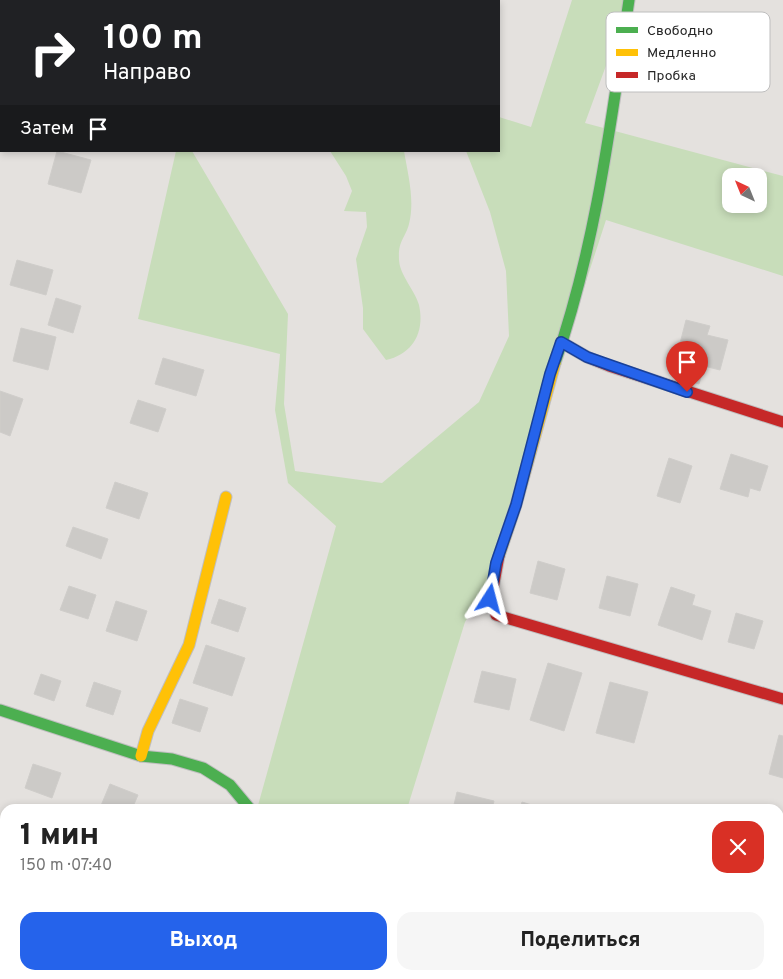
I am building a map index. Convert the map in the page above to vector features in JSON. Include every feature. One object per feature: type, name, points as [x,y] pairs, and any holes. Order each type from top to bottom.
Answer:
[{"type":"street","points":[[615,92],[601,190],[569,322],[550,374],[516,505],[496,563],[490,599],[496,615],[783,699]]},
{"type":"street","points":[[561,342],[587,357],[609,366],[783,422]]},
{"type":"street","points":[[141,756],[148,731],[189,644],[226,497]]},
{"type":"street","points":[[0,710],[141,756],[161,755],[216,773],[244,796],[248,804]]},
{"type":"green space","points":[[572,0],[630,0],[626,12],[606,12],[606,66],[585,123],[753,168],[722,168],[722,213],[767,213],[768,172],[783,176],[783,276],[606,220],[487,586],[465,622],[409,804],[258,804],[336,526],[288,483],[275,410],[280,354],[138,319],[176,152],[193,152],[288,314],[284,404],[295,471],[382,483],[479,402],[509,336],[506,271],[490,212],[466,152],[500,152],[500,117],[531,127]]},
{"type":"green space","points":[[331,152],[404,152],[410,188],[411,215],[401,244],[399,260],[402,272],[419,305],[420,324],[415,340],[410,347],[403,353],[386,360],[363,329],[363,308],[356,259],[367,227],[366,212],[344,211],[352,191],[346,176]]},
{"type":"building","points":[[57,152],[91,160],[81,193],[48,184]]},
{"type":"building","points":[[17,260],[53,270],[46,295],[10,285]]},
{"type":"building","points":[[56,298],[81,306],[73,333],[48,325]]},
{"type":"building","points":[[686,320],[710,326],[707,335],[728,340],[720,370],[704,366],[699,384],[680,379],[685,361],[676,359]]},
{"type":"building","points":[[21,328],[56,337],[48,370],[13,361]]},
{"type":"building","points":[[163,358],[204,370],[196,396],[155,384]]},
{"type":"building","points":[[0,391],[23,399],[10,436],[0,432]]},
{"type":"building","points":[[138,400],[166,409],[158,432],[130,423]]},
{"type":"building","points":[[731,454],[768,466],[760,491],[750,488],[748,497],[720,489]]},
{"type":"building","points":[[669,458],[692,466],[680,503],[657,496]]},
{"type":"building","points":[[115,482],[148,493],[139,519],[106,508]]},
{"type":"building","points":[[73,527],[108,539],[101,559],[66,546]]},
{"type":"building","points":[[538,561],[565,569],[557,600],[530,593]]},
{"type":"building","points":[[607,576],[638,584],[630,616],[599,608]]},
{"type":"building","points":[[69,586],[96,595],[88,619],[60,610]]},
{"type":"building","points":[[671,587],[695,595],[692,605],[711,611],[702,640],[658,625]]},
{"type":"building","points":[[219,599],[246,608],[238,632],[211,623]]},
{"type":"building","points":[[116,601],[147,611],[137,641],[106,631]]},
{"type":"building","points":[[736,613],[763,621],[754,649],[728,642]]},
{"type":"building","points":[[206,645],[245,658],[232,696],[193,683]]},
{"type":"building","points":[[548,663],[582,673],[564,731],[530,720]]},
{"type":"building","points":[[482,671],[516,679],[509,710],[474,702]]},
{"type":"building","points":[[41,674],[61,681],[54,701],[34,694]]},
{"type":"building","points":[[94,682],[121,691],[113,715],[86,706]]},
{"type":"building","points":[[610,682],[648,692],[634,743],[596,733]]},
{"type":"building","points":[[180,699],[208,708],[200,732],[172,723]]},
{"type":"building","points":[[779,735],[783,736],[783,778],[769,774]]},
{"type":"building","points":[[33,764],[61,773],[52,798],[25,788]]},
{"type":"building","points":[[110,784],[138,795],[134,804],[102,804]]},
{"type":"building","points":[[457,792],[494,801],[493,804],[454,804]]},
{"type":"traffic: fast","points":[[627,12],[629,0]]},
{"type":"traffic: fast","points":[[555,363],[569,319],[592,228],[615,92]]},
{"type":"traffic: fast","points":[[0,710],[141,756],[172,759],[203,768],[230,785],[246,804]]},
{"type":"traffic: slow","points":[[499,556],[516,505],[555,363]]},
{"type":"traffic: slow","points":[[141,756],[148,731],[189,645],[226,497]]},
{"type":"traffic: jam","points":[[561,342],[587,357],[609,366],[783,422]]},
{"type":"traffic: jam","points":[[499,556],[491,599],[496,615],[783,699]]},
{"type":"route","points":[[490,599],[496,563],[516,505],[550,374],[561,342],[587,357],[609,366],[687,392]]}]
